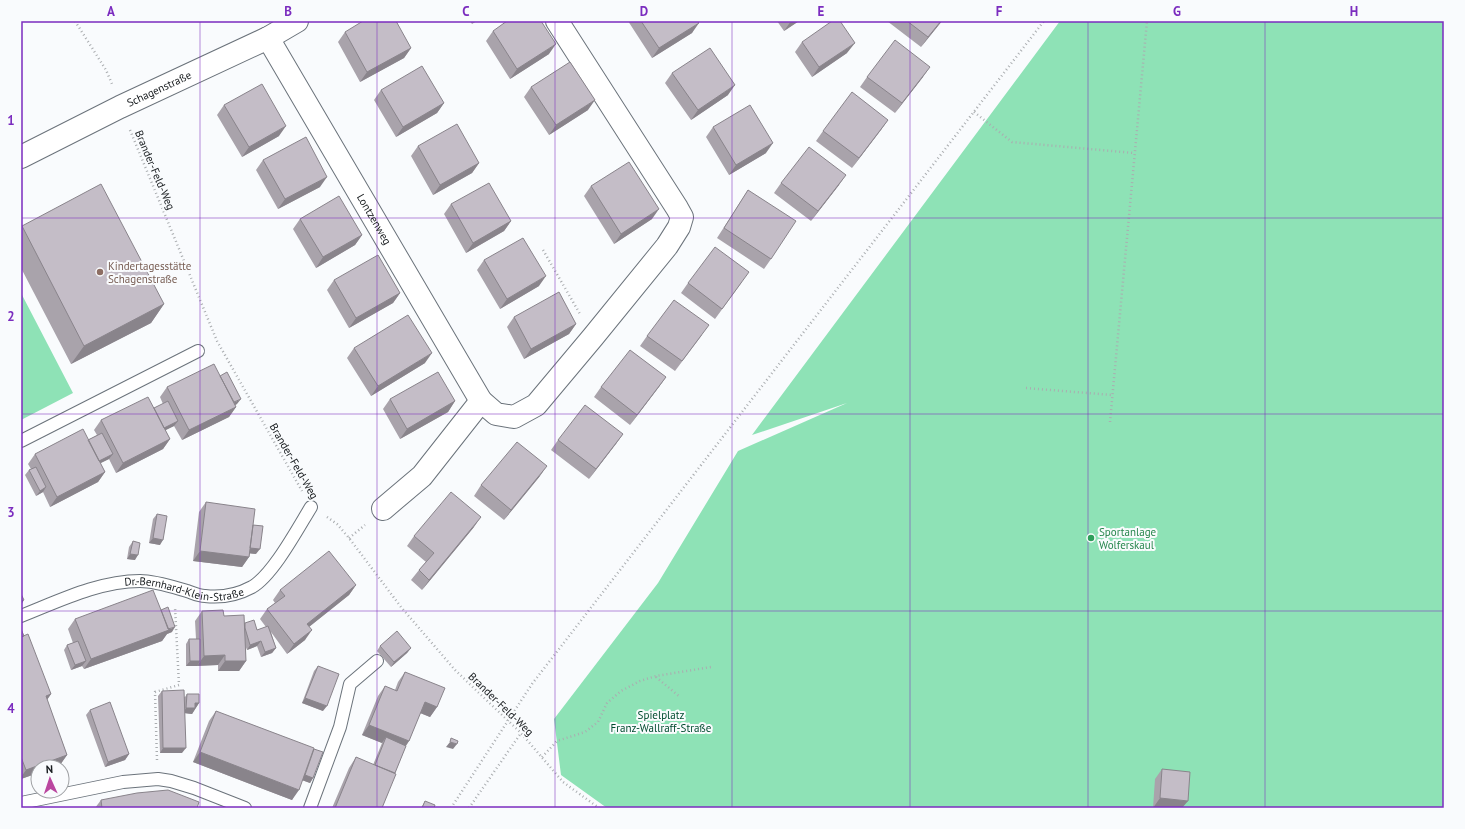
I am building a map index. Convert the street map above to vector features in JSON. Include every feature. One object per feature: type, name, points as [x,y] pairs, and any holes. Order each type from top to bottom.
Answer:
[{"type":"street","name":"Schagenstraße","points":[[21,157],[268,38],[297,21]]},
{"type":"street","name":"Lontzenweg","points":[[268,38],[481,401],[496,414],[514,417],[536,405],[667,246],[679,227],[682,217],[557,21]]},
{"type":"street","points":[[383,509],[422,476],[481,401]]},
{"type":"lane","points":[[21,441],[198,351]]},
{"type":"lane","name":"Dr.-Bernhard-Klein-Straße","points":[[21,616],[75,595],[119,582],[142,581],[174,587],[204,596],[229,596],[252,586],[267,573],[311,507]]},
{"type":"lane","points":[[310,808],[340,727],[350,684],[377,661]]},
{"type":"lane","points":[[21,803],[123,782],[158,779],[171,781],[194,788],[245,808]]},
{"type":"path","name":"Brander-Feld-Weg","points":[[75,21],[106,70],[120,108],[217,341],[311,507],[337,524],[401,606],[455,670],[521,733],[563,782],[598,808]]},
{"type":"path","points":[[450,808],[532,684],[1044,21]]},
{"type":"path","points":[[1110,422],[1147,21]]},
{"type":"path","points":[[974,112],[1012,142],[1134,153]]},
{"type":"path","points":[[543,250],[593,337]]},
{"type":"path","points":[[1026,388],[1112,395]]},
{"type":"path","points":[[158,779],[155,692],[179,685],[174,587]]},
{"type":"path","points":[[542,757],[557,741],[585,732],[598,722],[607,703],[621,691],[640,681],[656,676],[711,667]]},
{"type":"path","points":[[656,676],[680,697]]},
{"type":"path","points":[[469,808],[521,733]]},
{"type":"green space","name":"Sportanlage Wolferskaul","points":[[1060,21],[1444,21],[1444,808],[607,808],[561,775],[554,719],[658,583],[738,451],[847,403],[752,435]]},
{"type":"green space","points":[[21,293],[73,393],[21,420]]},
{"type":"building","points":[[363,21],[396,21],[411,48],[367,72],[345,32]]},
{"type":"building","points":[[507,21],[541,21],[556,44],[517,69],[493,31]]},
{"type":"building","points":[[641,21],[697,21],[699,23],[659,48]]},
{"type":"building","points":[[832,21],[840,21],[855,43],[819,67],[802,42]]},
{"type":"building","points":[[907,21],[941,21],[928,37]]},
{"type":"building","points":[[895,40],[930,67],[902,103],[867,77]]},
{"type":"building","points":[[710,48],[735,85],[698,110],[672,73]]},
{"type":"building","points":[[570,62],[595,100],[556,125],[531,87]]},
{"type":"building","points":[[422,66],[444,103],[403,127],[381,90]]},
{"type":"building","points":[[262,84],[286,126],[249,147],[224,105]]},
{"type":"building","points":[[852,92],[888,120],[859,158],[823,131]]},
{"type":"building","points":[[750,105],[773,143],[736,165],[713,127]]},
{"type":"building","points":[[457,124],[479,163],[440,185],[418,146]]},
{"type":"building","points":[[306,137],[327,177],[285,199],[263,160]]},
{"type":"building","points":[[809,147],[846,175],[818,211],[781,183]]},
{"type":"building","points":[[629,162],[659,209],[621,234],[591,186]]},
{"type":"building","points":[[489,183],[511,221],[473,243],[451,204]]},
{"type":"building","points":[[101,184],[164,304],[84,346],[22,226]]},
{"type":"building","points":[[748,190],[796,221],[771,259],[724,228]]},
{"type":"building","points":[[339,196],[362,235],[323,257],[300,219]]},
{"type":"building","points":[[523,238],[546,276],[507,299],[484,260]]},
{"type":"building","points":[[715,247],[749,272],[722,309],[688,283]]},
{"type":"building","points":[[378,255],[400,293],[356,318],[334,280]]},
{"type":"building","points":[[559,292],[576,324],[531,349],[514,317]]},
{"type":"building","points":[[674,300],[709,325],[682,361],[647,336]]},
{"type":"building","points":[[408,315],[432,353],[378,386],[354,348]]},
{"type":"building","points":[[630,350],[666,377],[637,415],[601,387]]},
{"type":"building","points":[[214,364],[236,407],[189,430],[167,387]]},
{"type":"building","points":[[227,372],[241,399],[234,402],[220,376]]},
{"type":"building","points":[[438,372],[455,401],[407,429],[390,399]]},
{"type":"building","points":[[148,397],[170,439],[123,463],[101,420]]},
{"type":"building","points":[[168,401],[178,421],[164,428],[154,408]]},
{"type":"building","points":[[585,405],[623,434],[596,469],[558,440]]},
{"type":"building","points":[[83,429],[105,472],[57,497],[35,454]]},
{"type":"building","points":[[102,433],[113,454],[99,461],[88,440]]},
{"type":"building","points":[[517,442],[547,466],[511,510],[481,485]]},
{"type":"building","points":[[36,467],[46,487],[40,491],[29,470]]},
{"type":"building","points":[[451,492],[481,517],[429,580],[419,570],[434,553],[414,536]]},
{"type":"building","points":[[206,502],[255,509],[249,557],[200,551]]},
{"type":"building","points":[[157,514],[167,516],[163,540],[153,538]]},
{"type":"building","points":[[253,525],[263,526],[260,549],[250,548]]},
{"type":"building","points":[[133,541],[140,543],[138,555],[130,554]]},
{"type":"building","points":[[329,551],[356,585],[307,624],[312,630],[294,644],[267,609],[285,596],[280,590]]},
{"type":"building","points":[[153,590],[169,630],[91,659],[75,619]]},
{"type":"building","points":[[21,594],[24,600],[21,601]]},
{"type":"building","points":[[168,607],[175,627],[168,629],[161,610]]},
{"type":"building","points":[[223,610],[224,616],[244,615],[246,661],[225,661],[225,655],[204,656],[202,611]]},
{"type":"building","points":[[254,620],[257,630],[268,626],[276,648],[265,652],[261,641],[250,645],[245,623]]},
{"type":"building","points":[[21,629],[24,636],[21,637]]},
{"type":"building","points":[[397,631],[411,648],[394,662],[380,646]]},
{"type":"building","points":[[28,634],[51,694],[46,696],[67,755],[56,759],[30,759],[30,769],[26,770],[21,757],[21,637]]},
{"type":"building","points":[[189,639],[200,639],[200,661],[190,661]]},
{"type":"building","points":[[78,641],[86,661],[75,665],[67,645]]},
{"type":"building","points":[[318,666],[339,674],[327,706],[305,698]]},
{"type":"building","points":[[405,672],[445,688],[437,707],[425,702],[409,741],[369,725],[385,686],[397,691]]},
{"type":"building","points":[[184,690],[186,748],[163,748],[162,691]]},
{"type":"building","points":[[187,694],[199,694],[199,703],[195,703],[195,708],[186,708]]},
{"type":"building","points":[[110,702],[129,754],[108,762],[90,710]]},
{"type":"building","points":[[216,711],[314,748],[299,790],[200,752]]},
{"type":"building","points":[[386,737],[406,746],[395,773],[375,765]]},
{"type":"building","points":[[451,738],[458,741],[457,744],[450,742]]},
{"type":"building","points":[[314,749],[323,752],[313,778],[305,775]]},
{"type":"building","points":[[356,757],[396,774],[382,808],[335,808]]},
{"type":"building","points":[[1162,769],[1190,772],[1188,801],[1160,798]]},
{"type":"building","points":[[168,790],[199,802],[197,808],[102,808],[101,800],[137,793]]},
{"type":"building","points":[[425,801],[435,805],[434,808],[422,808]]},
{"type":"place","name":"Kindertagesstätte Schagenstraße","points":[[100,272]]},
{"type":"place","name":"Sportanlage Wolferskaul","points":[[1091,538]]},
{"type":"park label","name":"Spielplatz Franz-Wallraff-Straße","points":[[661,721]]}]
